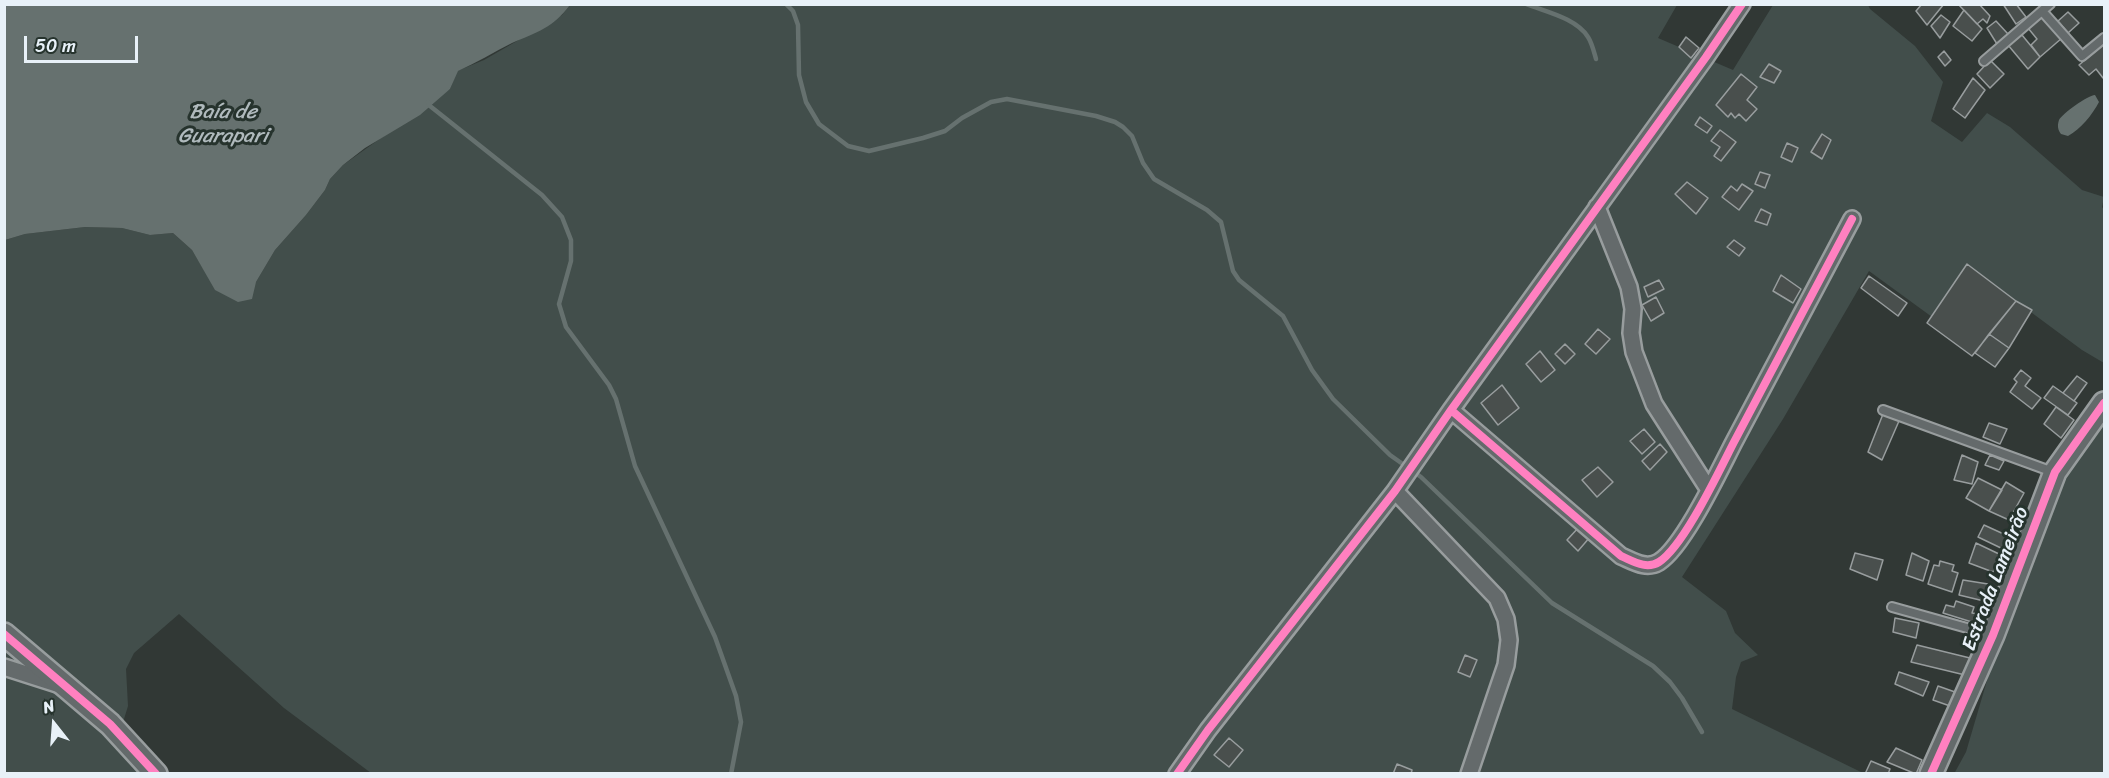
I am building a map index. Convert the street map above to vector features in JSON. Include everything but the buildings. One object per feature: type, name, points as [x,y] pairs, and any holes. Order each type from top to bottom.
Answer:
[{"type":"street","points":[[1177,774],[1208,730],[1395,491],[1742,4]]},
{"type":"street","points":[[1597,207],[1629,287],[1633,309],[1631,333],[1634,352],[1654,404],[1709,490]]},
{"type":"street","points":[[1451,410],[1621,555],[1641,565],[1652,565],[1659,562],[1674,549],[1709,490],[1852,219]]},
{"type":"street","name":"Estrada Lameirão","points":[[1931,774],[1993,635],[2055,472],[2104,403]]},
{"type":"street","points":[[1395,491],[1497,598],[1506,619],[1509,640],[1506,665],[1469,774]]},
{"type":"street","points":[[4,634],[110,724],[156,774]]},
{"type":"street","points":[[4,667],[69,687]]},
{"type":"lane","points":[[1984,61],[2050,4]]},
{"type":"lane","points":[[2042,11],[2082,56],[2104,38]]},
{"type":"lane","points":[[1883,410],[2055,472]]},
{"type":"lane","points":[[1892,607],[1993,635]]},
{"type":"shaded area","points":[[570,5],[1677,5],[1658,38],[1733,70],[1773,5],[1868,5],[1915,46],[1943,82],[1931,121],[1962,142],[1987,113],[2010,127],[2082,190],[2104,197],[2102,207],[2104,210],[2104,363],[2082,350],[1993,284],[1954,333],[1869,271],[1783,419],[1682,577],[1726,611],[1735,633],[1758,655],[1741,662],[1736,677],[1732,709],[1863,773],[371,773],[284,708],[179,614],[134,653],[126,669],[128,706],[120,732],[154,773],[5,774],[5,240],[25,234],[85,227],[122,228],[150,235],[173,233],[192,250],[216,290],[256,282],[275,250],[306,215],[325,190],[330,179],[343,165],[450,89],[457,71],[484,60],[562,15]]},
{"type":"shaded area","points":[[2104,407],[2104,773],[1954,774],[1966,752],[2011,599],[2073,460]]},
{"type":"water","name":"Baía de Guarapari","points":[[5,4],[570,5],[564,13],[544,28],[458,71],[450,89],[420,115],[365,148],[343,165],[330,179],[325,190],[306,215],[275,250],[256,282],[252,299],[238,302],[215,290],[192,250],[173,233],[150,235],[122,228],[85,227],[25,234],[5,240]]},
{"type":"water","points":[[2095,95],[2099,102],[2086,121],[2068,136],[2061,134],[2058,126],[2061,117],[2070,109]]},
{"type":"waterway","points":[[786,4],[793,11],[798,25],[799,75],[806,102],[819,124],[848,146],[869,151],[923,138],[945,131],[962,118],[991,102],[1007,99],[1096,116],[1123,127],[1132,136],[1143,163],[1154,179],[1207,210],[1221,222],[1233,271],[1239,280],[1283,316],[1312,370],[1333,399],[1390,455],[1421,477],[1552,603],[1653,666],[1670,682],[1682,698],[1702,732]]},
{"type":"waterway","points":[[1526,4],[1560,16],[1583,30],[1596,59]]},
{"type":"waterway","points":[[428,102],[430,106],[542,195],[562,217],[571,240],[571,261],[559,304],[566,327],[609,385],[616,399],[635,466],[715,637],[736,696],[741,722],[731,774]]},
{"type":"cycle path","points":[[1177,774],[1208,730],[1395,491],[1742,4]]},
{"type":"cycle path","points":[[1451,410],[1621,556],[1644,565],[1659,562],[1669,553],[1690,525],[1852,219]]},
{"type":"cycle path","points":[[1931,774],[1993,635],[2055,472],[2104,403]]},
{"type":"cycle path","points":[[4,634],[110,724],[156,774]]}]
